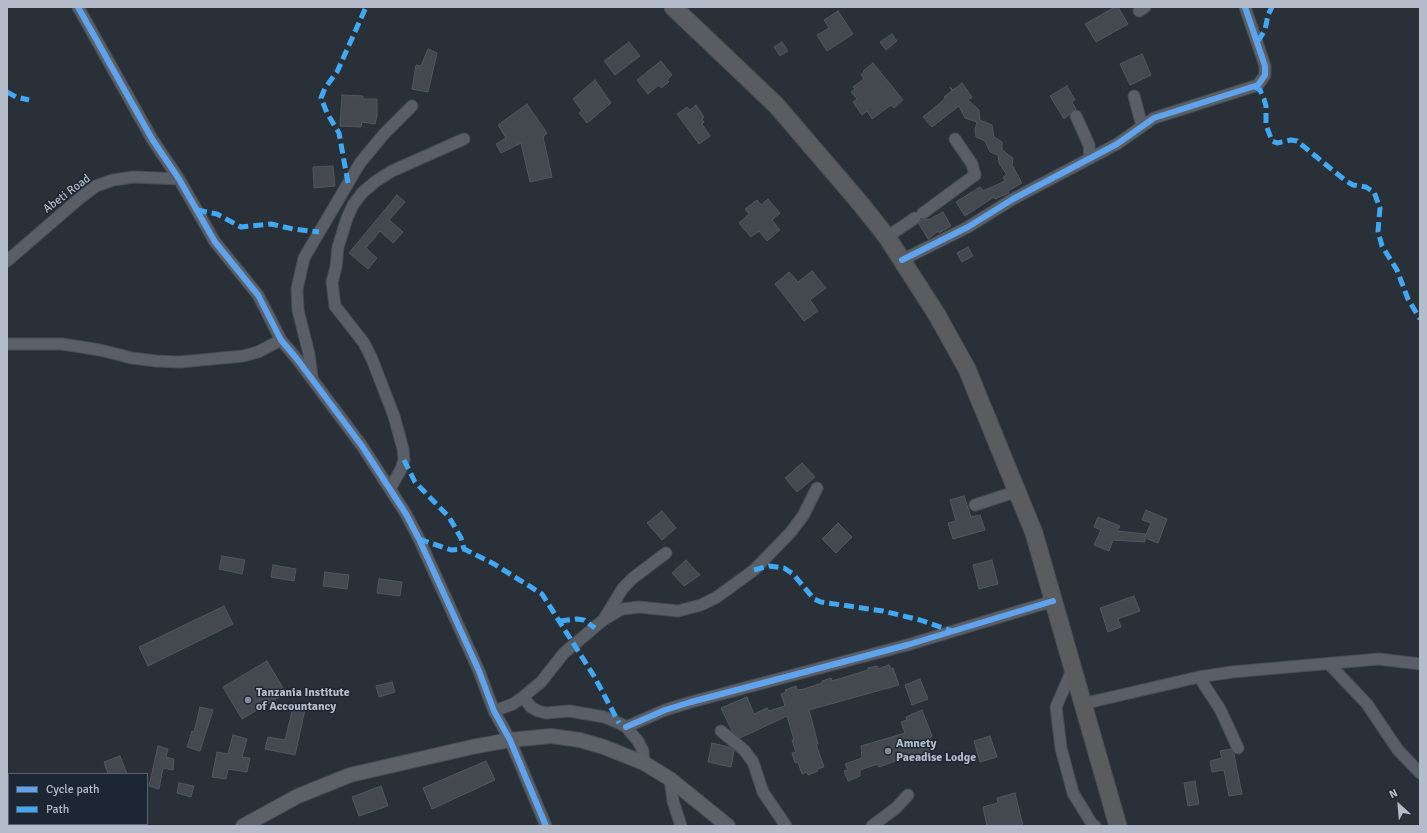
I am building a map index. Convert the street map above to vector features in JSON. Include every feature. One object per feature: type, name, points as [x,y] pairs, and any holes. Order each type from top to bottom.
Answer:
[{"type":"highway","points":[[673,7],[776,105],[887,237],[937,315],[967,368],[1034,533],[1072,670],[1118,826]]},
{"type":"main road","points":[[243,826],[298,796],[350,775],[432,755],[510,740],[551,736],[580,740],[624,754],[644,763],[670,780],[728,826]]},
{"type":"street","points":[[78,7],[152,139],[178,179],[215,242],[258,295],[281,340],[312,380],[390,488],[419,539],[479,671],[494,711],[510,740],[546,826]]},
{"type":"street","points":[[902,260],[968,226],[1013,199],[1117,144],[1154,118],[1255,87],[1265,76],[1265,66],[1245,7]]},
{"type":"street","points":[[1134,96],[1142,126]]},
{"type":"street","points":[[312,380],[309,354],[298,310],[297,289],[304,258],[360,163],[384,134],[412,106]]},
{"type":"street","points":[[1076,116],[1088,145],[1090,157]]},
{"type":"street","points":[[390,488],[401,469],[404,460],[403,449],[382,382],[372,359],[364,344],[335,306],[332,282],[336,267],[338,247],[347,218],[353,205],[362,193],[376,181],[392,171],[464,139]]},
{"type":"street","points":[[887,237],[919,216],[974,175],[972,164],[955,139]]},
{"type":"street","name":"Abeti Road","points":[[7,261],[96,186],[113,180],[134,177],[178,179]]},
{"type":"street","points":[[7,344],[62,344],[100,350],[144,360],[180,362],[243,356],[258,352],[281,340]]},
{"type":"street","points":[[494,711],[513,704],[523,697],[541,682],[564,653],[602,621],[623,609],[639,607],[678,611],[701,606],[717,597],[754,570],[790,533],[803,516],[818,488]]},
{"type":"street","points":[[975,505],[1018,491]]},
{"type":"street","points":[[602,621],[623,588],[633,578],[666,553]]},
{"type":"street","points":[[626,727],[665,710],[691,702],[907,645],[1053,601]]},
{"type":"street","points":[[1082,704],[1199,677],[1232,672],[1330,665],[1379,659],[1420,664]]},
{"type":"street","points":[[1330,665],[1367,704],[1398,750],[1420,772]]},
{"type":"street","points":[[1072,670],[1056,707],[1061,748],[1074,793],[1092,824],[1096,826]]},
{"type":"street","points":[[1199,677],[1220,709],[1238,748]]},
{"type":"street","points":[[523,697],[531,707],[538,711],[546,713],[569,711],[604,717],[626,727],[642,746],[644,763]]},
{"type":"street","points":[[721,731],[744,750],[753,762],[763,792],[786,826]]},
{"type":"street","points":[[670,780],[673,801],[681,826]]},
{"type":"street","points":[[872,826],[892,812],[908,795]]},
{"type":"building","points":[[1115,7],[1118,7],[1128,24],[1096,42],[1085,24]]},
{"type":"building","points":[[838,11],[853,34],[827,51],[817,35],[829,28],[824,20]]},
{"type":"building","points":[[892,34],[897,41],[886,50],[880,42]]},
{"type":"building","points":[[629,42],[640,56],[615,75],[604,61]]},
{"type":"building","points":[[782,42],[788,51],[780,56],[774,47]]},
{"type":"building","points":[[428,49],[437,53],[428,92],[412,89],[416,65],[421,66]]},
{"type":"building","points":[[1142,54],[1151,75],[1130,85],[1120,64]]},
{"type":"building","points":[[661,61],[672,75],[667,80],[669,82],[661,88],[659,85],[648,94],[637,80]]},
{"type":"building","points":[[873,63],[903,100],[894,108],[891,105],[872,119],[867,111],[862,115],[853,102],[857,99],[851,92],[855,89],[853,87],[864,79],[861,75],[864,72],[863,71]]},
{"type":"building","points":[[595,80],[611,103],[587,123],[579,113],[582,111],[573,99]]},
{"type":"building","points":[[962,83],[972,97],[968,100],[979,110],[980,120],[992,125],[994,137],[1002,142],[1002,150],[1013,158],[1012,165],[1022,183],[1008,191],[1009,193],[995,199],[994,197],[965,216],[956,202],[980,187],[983,191],[1005,181],[1003,177],[1007,175],[999,163],[998,155],[990,152],[985,141],[976,137],[975,130],[977,122],[965,118],[959,106],[932,127],[923,117],[946,98],[944,97],[952,91],[950,87],[953,90]]},
{"type":"building","points":[[1067,86],[1075,100],[1072,102],[1076,109],[1064,119],[1050,96]]},
{"type":"building","points":[[342,95],[363,96],[363,99],[377,99],[377,116],[375,124],[362,122],[361,127],[340,126]]},
{"type":"building","points":[[527,104],[547,133],[543,137],[552,177],[530,182],[521,143],[501,153],[496,144],[506,138],[498,125]]},
{"type":"building","points":[[696,105],[704,117],[702,119],[704,122],[702,124],[710,136],[699,144],[677,114],[687,107],[690,110]]},
{"type":"building","points":[[333,166],[335,186],[314,188],[313,167]]},
{"type":"building","points":[[397,195],[405,202],[389,220],[403,232],[393,243],[380,231],[366,248],[377,258],[368,269],[349,253]]},
{"type":"building","points":[[768,199],[780,213],[772,220],[780,230],[767,241],[759,231],[751,237],[739,223],[749,214],[745,209],[757,200],[761,205]]},
{"type":"building","points":[[943,212],[951,226],[939,233],[938,231],[928,239],[919,224],[922,220],[928,220]]},
{"type":"building","points":[[968,247],[973,256],[962,262],[957,253]]},
{"type":"building","points":[[812,271],[826,288],[810,300],[818,311],[804,321],[775,284],[789,272],[798,282]]},
{"type":"building","points":[[802,463],[815,477],[797,492],[785,478]]},
{"type":"building","points":[[964,496],[971,517],[980,515],[985,530],[953,539],[948,523],[956,521],[950,500]]},
{"type":"building","points":[[1146,510],[1167,519],[1158,543],[1145,538],[1145,542],[1113,540],[1109,551],[1094,545],[1101,530],[1094,527],[1098,517],[1120,526],[1117,531],[1145,534],[1145,537],[1151,523],[1142,520]]},
{"type":"building","points":[[662,511],[676,528],[662,540],[647,523]]},
{"type":"building","points":[[838,523],[852,537],[836,553],[822,539]]},
{"type":"building","points":[[222,556],[245,560],[242,574],[219,569]]},
{"type":"building","points":[[686,560],[700,575],[684,586],[672,573]]},
{"type":"building","points":[[992,560],[998,584],[979,589],[973,565]]},
{"type":"building","points":[[273,565],[296,569],[294,581],[271,577]]},
{"type":"building","points":[[325,572],[349,575],[347,589],[323,586]]},
{"type":"building","points":[[379,579],[402,582],[400,596],[377,593]]},
{"type":"building","points":[[1134,596],[1140,611],[1118,619],[1121,627],[1108,632],[1100,608]]},
{"type":"building","points":[[224,606],[233,624],[148,666],[139,647]]},
{"type":"building","points":[[267,661],[286,693],[242,719],[223,687]]},
{"type":"building","points":[[889,665],[891,669],[893,668],[899,685],[809,710],[818,744],[816,744],[824,767],[817,769],[818,771],[808,775],[807,772],[802,774],[798,762],[795,763],[792,753],[796,752],[792,740],[794,740],[787,716],[740,738],[732,731],[721,708],[747,697],[754,714],[767,708],[769,711],[785,706],[781,694],[786,692],[785,690],[796,686],[797,690],[804,689],[822,683],[822,681],[831,678],[832,681],[868,670],[868,668],[877,666],[878,669]]},
{"type":"building","points":[[920,679],[928,699],[912,705],[905,685]]},
{"type":"building","points":[[392,682],[395,692],[379,697],[376,686]]},
{"type":"building","points":[[294,703],[306,705],[295,755],[265,749],[268,737],[285,740]]},
{"type":"building","points":[[200,707],[213,710],[200,751],[187,747],[192,731],[194,732]]},
{"type":"building","points":[[922,710],[932,736],[930,738],[934,749],[917,758],[915,754],[879,767],[878,764],[860,770],[860,776],[848,781],[844,771],[848,770],[845,764],[862,758],[861,746],[905,733],[901,722],[907,720],[906,717]]},
{"type":"building","points":[[233,735],[247,739],[242,757],[250,758],[247,772],[228,769],[226,779],[212,777],[217,752],[228,754]]},
{"type":"building","points":[[990,736],[997,757],[980,762],[974,741]]},
{"type":"building","points":[[712,743],[729,747],[734,751],[731,767],[708,762]]},
{"type":"building","points":[[158,746],[168,749],[166,757],[174,759],[173,770],[163,768],[159,789],[149,786]]},
{"type":"building","points":[[1231,749],[1234,754],[1242,794],[1229,796],[1224,770],[1212,772],[1210,761],[1222,758],[1220,751]]},
{"type":"building","points":[[120,756],[127,773],[108,773],[104,762]]},
{"type":"building","points":[[486,761],[495,780],[432,809],[423,788]]},
{"type":"building","points":[[1195,781],[1199,804],[1188,806],[1184,783]]},
{"type":"building","points":[[179,783],[194,786],[191,797],[177,793]]},
{"type":"building","points":[[381,786],[388,806],[359,816],[352,797]]},
{"type":"building","points":[[1015,793],[1023,826],[987,826],[983,807],[998,803],[997,798]]},
{"type":"marked path","points":[[348,183],[339,133],[327,113],[321,98],[325,88],[337,72],[366,7]]},
{"type":"marked path","points":[[1258,41],[1265,30],[1268,15],[1272,7]]},
{"type":"marked path","points":[[1255,87],[1260,90],[1264,99],[1266,106],[1266,125],[1272,141],[1277,143],[1291,140],[1297,141],[1346,181],[1353,185],[1366,187],[1374,192],[1380,208],[1378,231],[1382,246],[1397,270],[1408,299],[1420,319]]},
{"type":"marked path","points":[[7,92],[16,97],[29,100]]},
{"type":"marked path","points":[[197,210],[217,214],[241,227],[271,224],[293,229],[319,232]]},
{"type":"marked path","points":[[404,460],[415,482],[449,517],[461,538],[464,549]]},
{"type":"marked path","points":[[419,539],[451,550],[464,549],[494,564],[542,594],[594,676],[619,723]]},
{"type":"marked path","points":[[754,570],[769,566],[784,568],[793,574],[814,599],[821,602],[883,611],[920,620],[952,631]]},
{"type":"marked path","points":[[560,621],[577,619],[584,620],[595,628]]},
{"type":"cycle path","points":[[78,7],[152,139],[179,179],[215,242],[258,295],[281,340],[362,446],[406,514],[419,539],[479,671],[494,711],[510,740],[546,826]]},
{"type":"cycle path","points":[[902,260],[968,227],[1013,199],[1117,144],[1154,118],[1258,85],[1265,75],[1265,66],[1245,7]]},
{"type":"cycle path","points":[[626,727],[665,710],[691,702],[907,645],[1053,601]]},
{"type":"place","name":"Tanzania Institute of Accountancy","points":[[248,700]]},
{"type":"place","name":"Amnety Paeadise Lodge","points":[[888,751]]}]
